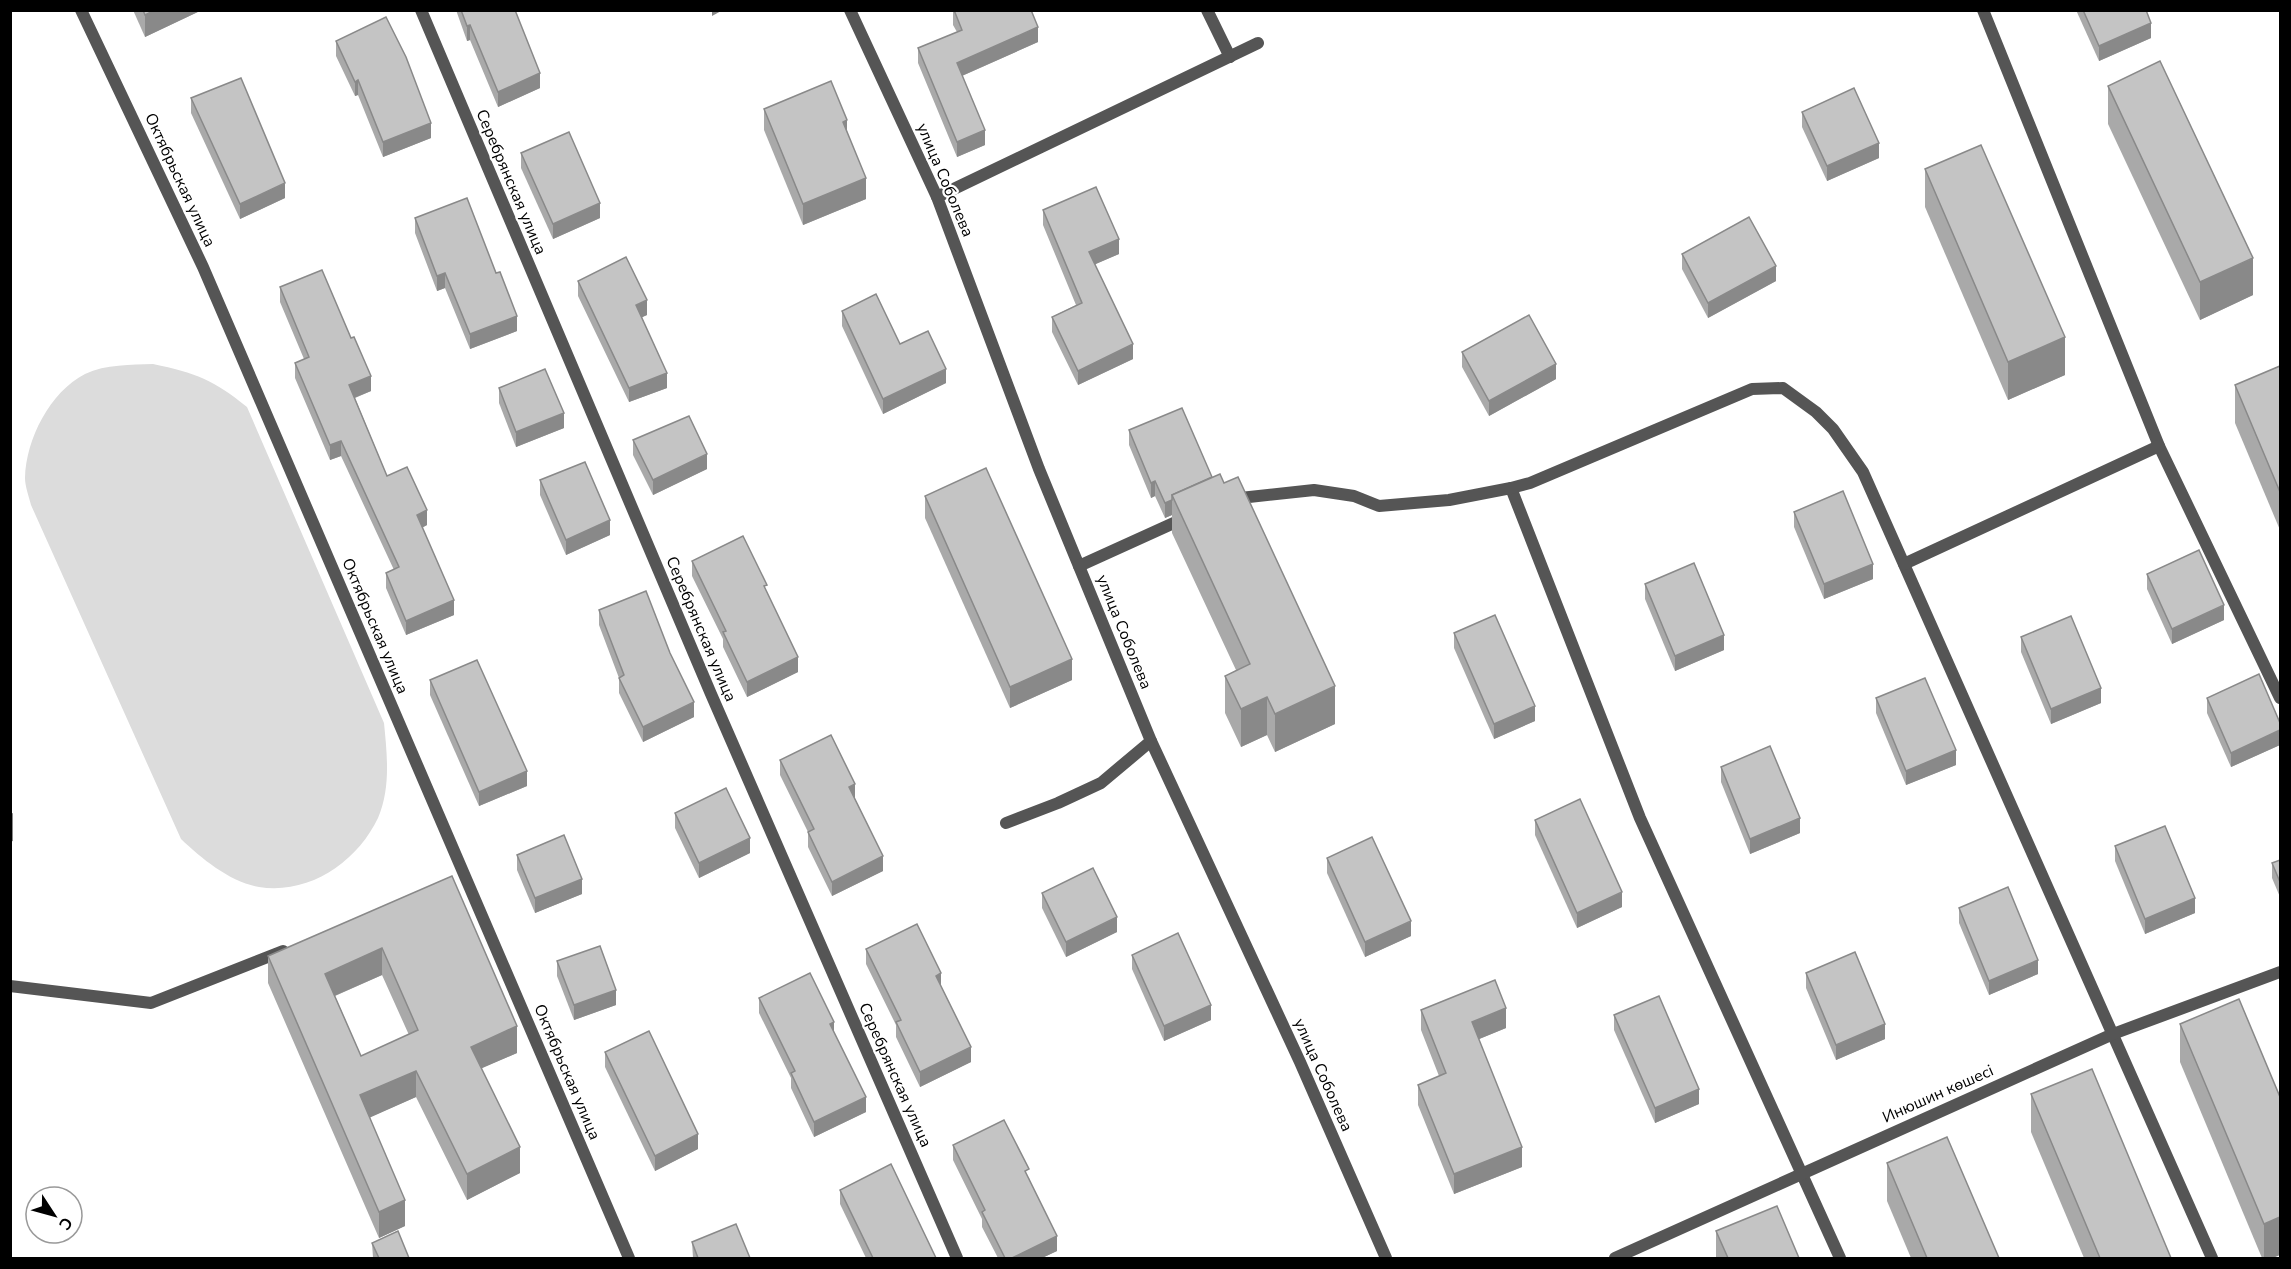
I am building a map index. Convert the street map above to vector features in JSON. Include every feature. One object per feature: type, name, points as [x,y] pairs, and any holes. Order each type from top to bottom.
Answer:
[{"type":"street","name":"Октябрьская улица","points":[[81,10],[203,267],[460,881],[629,1258]]},
{"type":"street","name":"Серебрянская улица","points":[[420,10],[711,694],[957,1258]]},
{"type":"street","name":"улица Соболева","points":[[850,10],[937,197],[1039,469],[1151,741],[1300,1062],[1386,1258]]},
{"type":"street","points":[[1207,10],[1230,57]]},
{"type":"street","points":[[1983,10],[2159,446],[2280,698]]},
{"type":"street","points":[[937,197],[1258,43]]},
{"type":"street","points":[[1222,501],[1266,493],[1314,490],[1354,496],[1379,506],[1449,500],[1530,483],[1752,389],[1783,388],[1816,412],[1833,429],[1857,464],[1904,564],[2212,1258]]},
{"type":"street","points":[[1904,564],[2159,446]]},
{"type":"street","points":[[1511,488],[1640,818],[1840,1258]]},
{"type":"street","points":[[1079,566],[1202,510]]},
{"type":"street","points":[[1006,823],[1101,783],[1151,741]]},
{"type":"street","points":[[10,986],[151,1003],[292,947]]},
{"type":"street","name":"Инюшин көшесі","points":[[1615,1258],[2113,1034],[2280,972]]},
{"type":"shaded area","points":[[153,364],[204,379],[247,407],[384,723],[386,783],[378,818],[358,848],[344,861],[329,872],[296,886],[259,887],[238,880],[207,862],[181,839],[27,492],[26,463],[35,433],[42,418],[61,392],[85,374],[101,368]]},
{"type":"building","points":[[143,10],[155,10],[145,15]]},
{"type":"building","points":[[461,10],[515,10],[540,73],[498,92],[470,25],[467,26]]},
{"type":"building","points":[[954,10],[1031,10],[1038,27],[957,63],[985,130],[957,142],[918,48],[962,30]]},
{"type":"building","points":[[2083,10],[2146,10],[2151,23],[2099,46]]},
{"type":"building","points":[[386,17],[406,57],[431,123],[383,142],[358,80],[355,82],[336,41]]},
{"type":"building","points":[[2160,61],[2253,258],[2200,282],[2108,86]]},
{"type":"building","points":[[241,78],[285,183],[240,204],[191,98]]},
{"type":"building","points":[[831,81],[847,120],[843,122],[866,178],[803,204],[764,109]]},
{"type":"building","points":[[1854,88],[1879,143],[1827,166],[1802,112]]},
{"type":"building","points":[[569,132],[600,203],[553,224],[521,153]]},
{"type":"building","points":[[1981,145],[2065,337],[2008,362],[1925,169]]},
{"type":"building","points":[[1096,187],[1119,239],[1089,252],[1133,344],[1078,371],[1052,317],[1082,303],[1043,210]]},
{"type":"building","points":[[467,198],[496,273],[500,272],[517,316],[470,334],[445,273],[437,276],[415,218]]},
{"type":"building","points":[[1749,217],[1776,266],[1708,303],[1682,254]]},
{"type":"building","points":[[626,257],[647,300],[636,305],[667,373],[629,388],[578,281]]},
{"type":"building","points":[[322,270],[351,338],[354,337],[371,376],[349,385],[387,476],[407,467],[427,510],[417,515],[454,600],[406,621],[386,573],[399,567],[341,441],[330,445],[295,363],[309,357],[280,287]]},
{"type":"building","points":[[876,294],[900,344],[928,331],[946,369],[883,399],[842,311]]},
{"type":"building","points":[[1529,315],[1556,364],[1489,401],[1462,352]]},
{"type":"building","points":[[2280,366],[2280,492],[2235,385]]},
{"type":"building","points":[[545,369],[564,413],[516,432],[499,388]]},
{"type":"building","points":[[1182,408],[1212,477],[1172,495],[1172,500],[1165,503],[1155,481],[1151,483],[1129,430]]},
{"type":"building","points":[[689,416],[707,454],[653,480],[633,440]]},
{"type":"building","points":[[585,462],[610,520],[566,540],[540,480]]},
{"type":"building","points":[[986,468],[1072,659],[1010,687],[925,496]]},
{"type":"building","points":[[1220,474],[1224,483],[1238,477],[1335,686],[1275,714],[1267,697],[1241,709],[1225,676],[1250,664],[1172,495]]},
{"type":"building","points":[[1843,491],[1873,564],[1824,584],[1794,512]]},
{"type":"building","points":[[743,536],[798,657],[747,682],[723,632],[726,631],[692,561]]},
{"type":"building","points":[[2199,550],[2224,605],[2172,629],[2147,574]]},
{"type":"building","points":[[1694,563],[1724,635],[1675,656],[1645,584]]},
{"type":"building","points":[[646,591],[670,653],[694,702],[643,727],[619,678],[624,675],[599,610]]},
{"type":"building","points":[[1495,615],[1535,706],[1494,724],[1454,633]]},
{"type":"building","points":[[2071,616],[2101,688],[2051,709],[2021,637]]},
{"type":"building","points":[[477,660],[527,771],[479,792],[430,680]]},
{"type":"building","points":[[2259,674],[2280,723],[2280,730],[2231,753],[2207,698]]},
{"type":"building","points":[[1925,678],[1956,750],[1906,771],[1876,698]]},
{"type":"building","points":[[831,735],[855,784],[849,787],[883,856],[832,882],[808,832],[814,829],[780,760]]},
{"type":"building","points":[[1770,746],[1800,818],[1750,839],[1721,767]]},
{"type":"building","points":[[726,788],[750,838],[699,863],[675,813]]},
{"type":"building","points":[[1580,799],[1622,892],[1577,913],[1535,820]]},
{"type":"building","points":[[2165,826],[2195,898],[2145,919],[2115,846]]},
{"type":"building","points":[[564,835],[582,879],[535,898],[517,855]]},
{"type":"building","points":[[1372,837],[1411,921],[1365,942],[1327,858]]},
{"type":"building","points":[[2280,860],[2280,882],[2272,863]]},
{"type":"building","points":[[1093,868],[1117,917],[1066,942],[1042,893]]},
{"type":"building","points":[[452,876],[517,1026],[471,1047],[520,1147],[467,1174],[416,1071],[360,1095],[405,1200],[379,1212],[268,956]],"holes":[[[382,948],[418,1030],[361,1056],[325,974]]]},
{"type":"building","points":[[2008,887],[2038,960],[1989,981],[1959,908]]},
{"type":"building","points":[[917,924],[941,973],[936,976],[971,1047],[920,1072],[896,1022],[901,1020],[866,949]]},
{"type":"building","points":[[1178,933],[1211,1005],[1164,1026],[1132,955]]},
{"type":"building","points":[[600,946],[616,990],[574,1005],[557,961]]},
{"type":"building","points":[[1855,952],[1885,1024],[1836,1045],[1806,973]]},
{"type":"building","points":[[810,973],[834,1022],[830,1024],[866,1097],[814,1122],[791,1073],[795,1071],[759,998]]},
{"type":"building","points":[[1495,980],[1506,1008],[1472,1022],[1522,1147],[1454,1174],[1418,1085],[1446,1073],[1421,1010]]},
{"type":"building","points":[[1659,996],[1699,1089],[1655,1108],[1614,1015]]},
{"type":"building","points":[[2239,999],[2280,1097],[2280,1217],[2264,1224],[2180,1024]]},
{"type":"building","points":[[649,1031],[698,1134],[655,1156],[605,1052]]},
{"type":"building","points":[[2092,1069],[2171,1258],[2100,1258],[2031,1094]]},
{"type":"building","points":[[1004,1120],[1029,1169],[1025,1171],[1057,1236],[1012,1258],[1005,1258],[982,1212],[985,1210],[953,1145]]},
{"type":"building","points":[[1947,1137],[1999,1258],[1927,1258],[1887,1163]]},
{"type":"building","points":[[891,1164],[936,1258],[873,1258],[840,1190]]},
{"type":"building","points":[[1777,1206],[1799,1258],[1728,1258],[1716,1231]]},
{"type":"building","points":[[736,1224],[750,1258],[698,1258],[692,1242]]},
{"type":"building","points":[[398,1231],[409,1258],[379,1258],[372,1243]]}]
